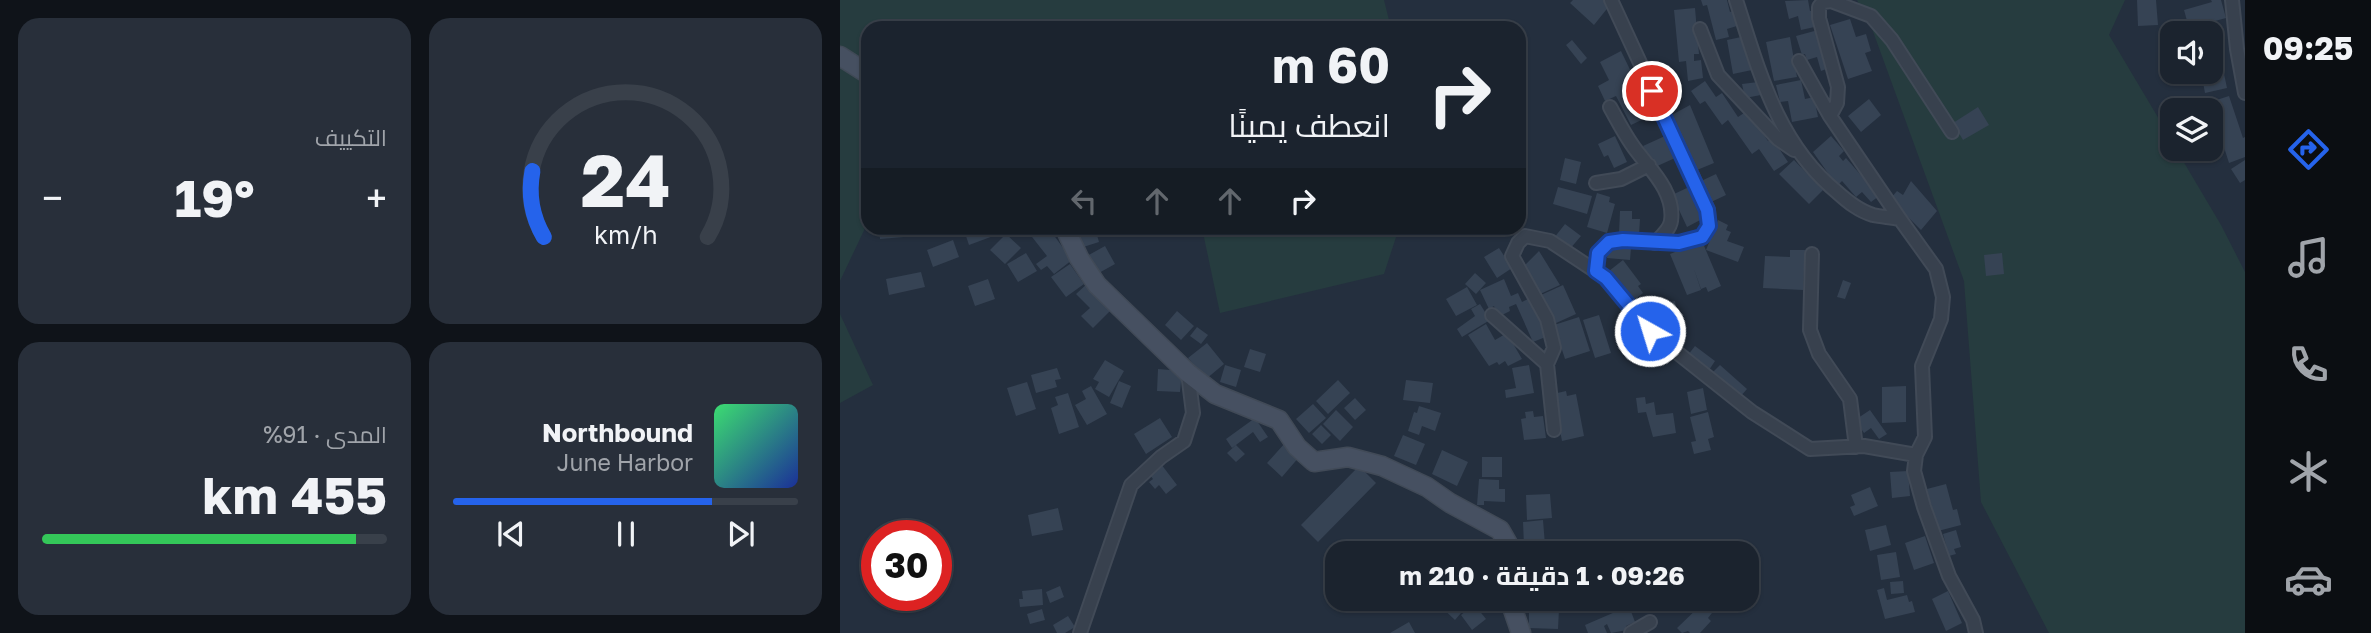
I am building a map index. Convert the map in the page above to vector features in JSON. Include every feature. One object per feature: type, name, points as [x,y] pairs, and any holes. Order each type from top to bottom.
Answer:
[{"type":"street","points":[[1596,271],[1598,253],[1609,242],[1623,240],[1679,243],[1702,237],[1709,226],[1707,210],[1611,0]]},
{"type":"street","points":[[1737,0],[1767,93],[1799,154]]},
{"type":"street","points":[[2232,0],[2245,93]]},
{"type":"street","points":[[1830,116],[1837,103],[1838,87],[1818,18],[1819,7],[1823,2],[1831,1],[1871,16],[1892,40],[1952,132]]},
{"type":"street","points":[[1700,29],[1718,75],[1778,139],[1799,154],[1827,184],[1855,207],[1873,215],[1900,219]]},
{"type":"street","points":[[840,56],[861,70]]},
{"type":"street","points":[[1799,61],[1830,116],[1936,269],[1943,297],[1941,319],[1922,366],[1924,437],[1916,455],[1914,471],[1949,576],[1973,620],[1976,633]]},
{"type":"street","points":[[1610,107],[1637,153],[1657,174],[1667,196],[1671,220],[1666,232],[1656,243]]},
{"type":"street","points":[[1596,183],[1621,179],[1649,165]]},
{"type":"street","points":[[1068,235],[1079,258],[1097,285],[1188,373],[1215,394],[1279,420],[1297,447],[1314,462],[1348,457],[1382,466],[1427,487],[1450,503],[1500,530],[1506,541]]},
{"type":"street","points":[[1554,430],[1547,364],[1553,348],[1547,319],[1512,256],[1525,236],[1550,241],[1606,278],[1650,331],[1752,412],[1810,449],[1856,446],[1916,455]]},
{"type":"street","points":[[1812,254],[1810,330],[1819,354],[1850,399],[1856,446]]},
{"type":"street","points":[[1492,315],[1547,364]]},
{"type":"street","points":[[1080,633],[1131,485],[1161,457],[1184,441],[1193,413],[1188,373]]},
{"type":"street","points":[[1513,611],[1521,633]]},
{"type":"street","points":[[1631,633],[1650,622]]},
{"type":"green space","points":[[840,0],[1384,0],[1389,21],[861,21],[862,235],[840,281]]},
{"type":"green space","points":[[1857,0],[2125,0],[2109,35],[2160,121],[2160,161],[2183,161],[2245,272],[2245,633],[2049,633],[1981,502],[1964,281],[1871,26]]},
{"type":"green space","points":[[1203,235],[1397,235],[1384,274],[1220,313]]},
{"type":"green space","points":[[840,314],[873,385],[840,403]]},
{"type":"building","points":[[1573,0],[1605,0],[1610,5],[1594,25],[1570,3]]},
{"type":"building","points":[[1701,0],[1727,0],[1730,12],[1736,10],[1740,25],[1727,29],[1729,37],[1716,40],[1707,5],[1703,6]]},
{"type":"building","points":[[1808,0],[1810,11],[1815,10],[1819,26],[1801,30],[1798,16],[1789,19],[1785,1]]},
{"type":"building","points":[[2137,0],[2156,0],[2158,25],[2138,26]]},
{"type":"building","points":[[2211,0],[2221,0],[2226,18],[2215,21],[2187,21],[2184,10],[2212,2]]},
{"type":"building","points":[[1695,8],[1699,54],[1694,54],[1694,61],[1701,60],[1703,78],[1688,81],[1686,61],[1679,62],[1674,10]]},
{"type":"building","points":[[1850,19],[1856,37],[1866,34],[1871,51],[1865,53],[1872,71],[1848,79],[1830,25]]},
{"type":"building","points":[[1818,30],[1829,68],[1821,71],[1817,57],[1807,60],[1805,54],[1802,55],[1796,36]]},
{"type":"building","points":[[1746,36],[1752,70],[1733,74],[1727,40]]},
{"type":"building","points":[[1790,37],[1797,77],[1774,81],[1766,42]]},
{"type":"building","points":[[1572,40],[1587,58],[1581,64],[1566,45]]},
{"type":"building","points":[[1621,51],[1652,115],[1631,125],[1616,96],[1605,101],[1598,86],[1609,80],[1600,62]]},
{"type":"building","points":[[1669,65],[1674,79],[1653,85],[1648,71]]},
{"type":"building","points":[[2223,69],[2227,88],[2205,93],[2203,84],[2223,84]]},
{"type":"building","points":[[1801,80],[1805,99],[1814,97],[1818,117],[1792,122],[1788,101],[1780,102],[1776,85]]},
{"type":"building","points":[[1705,81],[1716,97],[1722,93],[1738,117],[1747,111],[1768,141],[1772,138],[1788,162],[1774,171],[1759,149],[1752,154],[1728,120],[1722,125],[1705,101],[1700,104],[1691,91]]},
{"type":"building","points":[[1758,82],[1761,95],[1745,98],[1742,84]]},
{"type":"building","points":[[2229,96],[2243,138],[2245,137],[2245,157],[2229,163],[2223,144],[2223,98]]},
{"type":"building","points":[[1869,99],[1881,115],[1861,132],[1848,116]]},
{"type":"building","points":[[1690,105],[1714,163],[1697,170],[1689,151],[1683,153],[1668,117]]},
{"type":"building","points":[[1978,107],[1989,125],[1963,140],[1953,123]]},
{"type":"building","points":[[1615,136],[1627,162],[1614,168],[1608,155],[1604,157],[1598,144]]},
{"type":"building","points":[[1665,136],[1675,158],[1653,168],[1643,146]]},
{"type":"building","points":[[1831,136],[1844,151],[1839,156],[1843,161],[1846,158],[1879,196],[1871,202],[1862,192],[1856,197],[1842,181],[1837,186],[1813,152]]},
{"type":"building","points":[[1565,158],[1581,162],[1576,184],[1560,180]]},
{"type":"building","points":[[1794,160],[1823,190],[1809,204],[1779,174]]},
{"type":"building","points":[[2245,160],[2245,180],[2240,183],[2231,169]]},
{"type":"building","points":[[1716,174],[1726,195],[1709,203],[1699,182]]},
{"type":"building","points":[[1911,181],[1937,211],[1921,230],[1890,199],[1897,191],[1903,195]]},
{"type":"building","points":[[1558,187],[1592,196],[1587,214],[1553,204]]},
{"type":"building","points":[[1689,187],[1704,218],[1687,227],[1672,195]]},
{"type":"building","points":[[1597,193],[1610,197],[1609,202],[1615,204],[1607,233],[1587,227]]},
{"type":"building","points":[[1620,211],[1632,211],[1632,219],[1640,219],[1639,235],[1619,234]]},
{"type":"building","points":[[1718,220],[1728,225],[1726,230],[1731,232],[1727,241],[1744,247],[1738,262],[1706,250]]},
{"type":"building","points":[[1565,224],[1581,236],[1569,250],[1554,238]]},
{"type":"building","points":[[880,235],[904,235],[904,237],[880,239]]},
{"type":"building","points":[[969,235],[996,235],[969,245],[966,236]]},
{"type":"building","points":[[1005,235],[1021,248],[1005,264],[990,250]]},
{"type":"building","points":[[1030,235],[1054,235],[1072,260],[1054,274],[1047,266],[1041,270],[1036,264],[1047,256]]},
{"type":"building","points":[[1076,235],[1097,235],[1099,242],[1080,248]]},
{"type":"building","points":[[953,240],[959,257],[933,267],[927,250]]},
{"type":"building","points":[[1702,241],[1721,286],[1708,292],[1706,287],[1701,289],[1694,269],[1701,290],[1687,295],[1670,254]]},
{"type":"building","points":[[1105,246],[1115,264],[1097,274],[1087,256]]},
{"type":"building","points":[[1608,246],[1631,248],[1630,260],[1607,258]]},
{"type":"building","points":[[1499,248],[1512,268],[1497,278],[1484,257]]},
{"type":"building","points":[[1790,250],[1805,250],[1803,290],[1763,288],[1765,256],[1790,257]]},
{"type":"building","points":[[1539,251],[1560,285],[1538,295],[1524,266]]},
{"type":"building","points":[[1026,253],[1037,271],[1018,282],[1007,264]]},
{"type":"building","points":[[2002,253],[2004,274],[1986,276],[1984,255]]},
{"type":"building","points":[[1623,260],[1641,284],[1638,286],[1643,293],[1633,301],[1609,271]]},
{"type":"building","points":[[1070,264],[1084,284],[1066,297],[1051,277]]},
{"type":"building","points":[[921,272],[925,287],[889,295],[886,279]]},
{"type":"building","points":[[1475,273],[1486,283],[1476,294],[1465,284]]},
{"type":"building","points":[[988,279],[995,299],[975,306],[968,286]]},
{"type":"building","points":[[1504,279],[1511,296],[1518,293],[1522,302],[1532,297],[1548,336],[1533,342],[1516,304],[1509,307],[1510,311],[1498,317],[1494,306],[1489,309],[1480,290]]},
{"type":"building","points":[[1843,280],[1851,283],[1845,299],[1837,297]]},
{"type":"building","points":[[1088,283],[1113,308],[1093,328],[1081,316],[1090,308],[1076,294]]},
{"type":"building","points":[[1563,285],[1576,314],[1554,324],[1541,295]]},
{"type":"building","points":[[1467,287],[1477,305],[1456,316],[1446,299]]},
{"type":"building","points":[[1675,301],[1679,324],[1669,326],[1664,303]]},
{"type":"building","points":[[1480,304],[1490,320],[1462,337],[1457,329],[1475,316],[1471,309]]},
{"type":"building","points":[[1177,311],[1194,326],[1181,340],[1165,325]]},
{"type":"building","points":[[1599,315],[1611,353],[1595,358],[1583,320]]},
{"type":"building","points":[[1634,315],[1639,340],[1620,343],[1619,338],[1624,337],[1621,317]]},
{"type":"building","points":[[1579,317],[1590,351],[1565,359],[1554,325]]},
{"type":"building","points":[[1486,324],[1495,340],[1507,333],[1522,359],[1508,366],[1505,361],[1489,366],[1468,335]]},
{"type":"building","points":[[1197,327],[1208,335],[1201,344],[1190,336]]},
{"type":"building","points":[[1207,343],[1224,364],[1206,379],[1188,358]]},
{"type":"building","points":[[1695,346],[1715,361],[1709,370],[1688,355]]},
{"type":"building","points":[[1250,349],[1266,354],[1260,372],[1244,367]]},
{"type":"building","points":[[1105,360],[1124,371],[1109,397],[1095,389],[1099,382],[1093,379]]},
{"type":"building","points":[[1225,365],[1241,370],[1236,387],[1220,382]]},
{"type":"building","points":[[1529,365],[1534,393],[1506,398],[1505,390],[1516,388],[1512,368]]},
{"type":"building","points":[[1720,365],[1747,389],[1740,397],[1712,373]]},
{"type":"building","points":[[1057,368],[1061,379],[1055,380],[1057,387],[1036,393],[1031,375]]},
{"type":"building","points":[[1158,369],[1182,371],[1180,392],[1157,391]]},
{"type":"building","points":[[1338,380],[1350,393],[1328,414],[1316,401]]},
{"type":"building","points":[[1406,380],[1433,383],[1430,403],[1403,400]]},
{"type":"building","points":[[1119,381],[1131,386],[1122,408],[1110,403]]},
{"type":"building","points":[[1027,382],[1036,409],[1016,416],[1007,388]]},
{"type":"building","points":[[1091,386],[1107,414],[1087,425],[1075,405],[1086,399],[1082,391]]},
{"type":"building","points":[[1906,386],[1906,422],[1882,423],[1882,387]]},
{"type":"building","points":[[1703,388],[1707,410],[1691,414],[1687,392]]},
{"type":"building","points":[[1566,391],[1567,396],[1576,394],[1584,436],[1562,441],[1553,394]]},
{"type":"building","points":[[1068,393],[1079,427],[1059,434],[1051,408],[1058,405],[1055,397]]},
{"type":"building","points":[[1645,397],[1646,404],[1654,402],[1656,415],[1673,413],[1676,433],[1653,437],[1646,412],[1638,413],[1636,398]]},
{"type":"building","points":[[1355,398],[1366,410],[1355,420],[1344,408]]},
{"type":"building","points":[[1313,404],[1326,418],[1309,433],[1296,419]]},
{"type":"building","points":[[1419,406],[1441,413],[1435,431],[1422,426],[1419,435],[1408,431],[1414,412],[1417,413]]},
{"type":"building","points":[[1336,410],[1353,427],[1340,441],[1323,424]]},
{"type":"building","points":[[1870,410],[1887,434],[1879,439],[1871,428],[1864,433],[1855,420]]},
{"type":"building","points":[[1533,411],[1534,417],[1543,416],[1546,438],[1524,440],[1521,419],[1526,418],[1525,412]]},
{"type":"building","points":[[1708,412],[1714,437],[1708,439],[1711,450],[1694,454],[1691,442],[1696,441],[1690,417]]},
{"type":"building","points":[[1160,418],[1172,437],[1146,454],[1134,434]]},
{"type":"building","points":[[1255,418],[1268,437],[1260,442],[1253,432],[1232,448],[1226,439]]},
{"type":"building","points":[[1321,425],[1331,435],[1322,444],[1312,434]]},
{"type":"building","points":[[1403,435],[1425,444],[1416,465],[1394,456]]},
{"type":"building","points":[[1285,443],[1300,456],[1282,477],[1267,463]]},
{"type":"building","points":[[1236,445],[1245,454],[1236,462],[1227,453]]},
{"type":"building","points":[[1442,450],[1468,462],[1457,486],[1432,474]]},
{"type":"building","points":[[1482,457],[1502,457],[1502,477],[1482,477]]},
{"type":"building","points":[[1161,464],[1177,485],[1166,494],[1159,485],[1155,489],[1149,482],[1153,479],[1149,474]]},
{"type":"building","points":[[1359,466],[1376,483],[1318,542],[1301,525]]},
{"type":"building","points":[[1908,471],[1910,496],[1892,498],[1890,472]]},
{"type":"building","points":[[1479,479],[1499,480],[1499,489],[1505,489],[1505,502],[1484,501],[1484,505],[1477,505]]},
{"type":"building","points":[[1946,484],[1953,510],[1957,509],[1961,525],[1938,531],[1927,489]]},
{"type":"building","points":[[1870,487],[1878,506],[1854,516],[1850,507],[1855,505],[1851,495]]},
{"type":"building","points":[[1550,494],[1552,518],[1527,520],[1526,495]]},
{"type":"building","points":[[1058,508],[1063,530],[1032,536],[1028,515]]},
{"type":"building","points":[[1543,520],[1545,541],[1524,541],[1523,522]]},
{"type":"building","points":[[1886,525],[1891,545],[1870,551],[1865,530]]},
{"type":"building","points":[[1956,530],[1961,547],[1954,549],[1956,554],[1949,556],[1943,534]]},
{"type":"building","points":[[1925,536],[1934,563],[1914,570],[1905,543]]},
{"type":"building","points":[[1896,552],[1900,577],[1881,580],[1877,555]]},
{"type":"building","points":[[1903,581],[1904,593],[1891,594],[1890,582]]},
{"type":"building","points":[[1060,586],[1064,597],[1050,603],[1046,592]]},
{"type":"building","points":[[1884,588],[1887,600],[1907,595],[1915,612],[1885,619],[1877,590]]},
{"type":"building","points":[[1042,589],[1043,605],[1020,607],[1022,591]]},
{"type":"building","points":[[1948,591],[1962,623],[1946,631],[1932,599]]},
{"type":"building","points":[[1042,609],[1045,620],[1030,624],[1027,614]]},
{"type":"building","points":[[1445,611],[1463,611],[1455,620]]},
{"type":"building","points":[[1466,611],[1480,611],[1486,619],[1472,630],[1461,615]]},
{"type":"building","points":[[1529,611],[1559,611],[1558,629],[1529,628]]},
{"type":"building","points":[[1617,611],[1631,611],[1635,622],[1626,626],[1627,630],[1611,633],[1607,624],[1604,626],[1607,633],[1588,633],[1585,625]]},
{"type":"building","points":[[1695,611],[1712,613],[1708,618],[1711,621],[1700,633],[1682,633],[1677,628]]},
{"type":"building","points":[[1068,616],[1075,627],[1065,633],[1057,633],[1053,625]]},
{"type":"building","points":[[1409,622],[1415,633],[1390,633]]},
{"type":"route","points":[[1650,331],[1606,278],[1596,271],[1598,253],[1609,242],[1623,240],[1679,243],[1702,237],[1709,226],[1707,210],[1652,91]]}]
